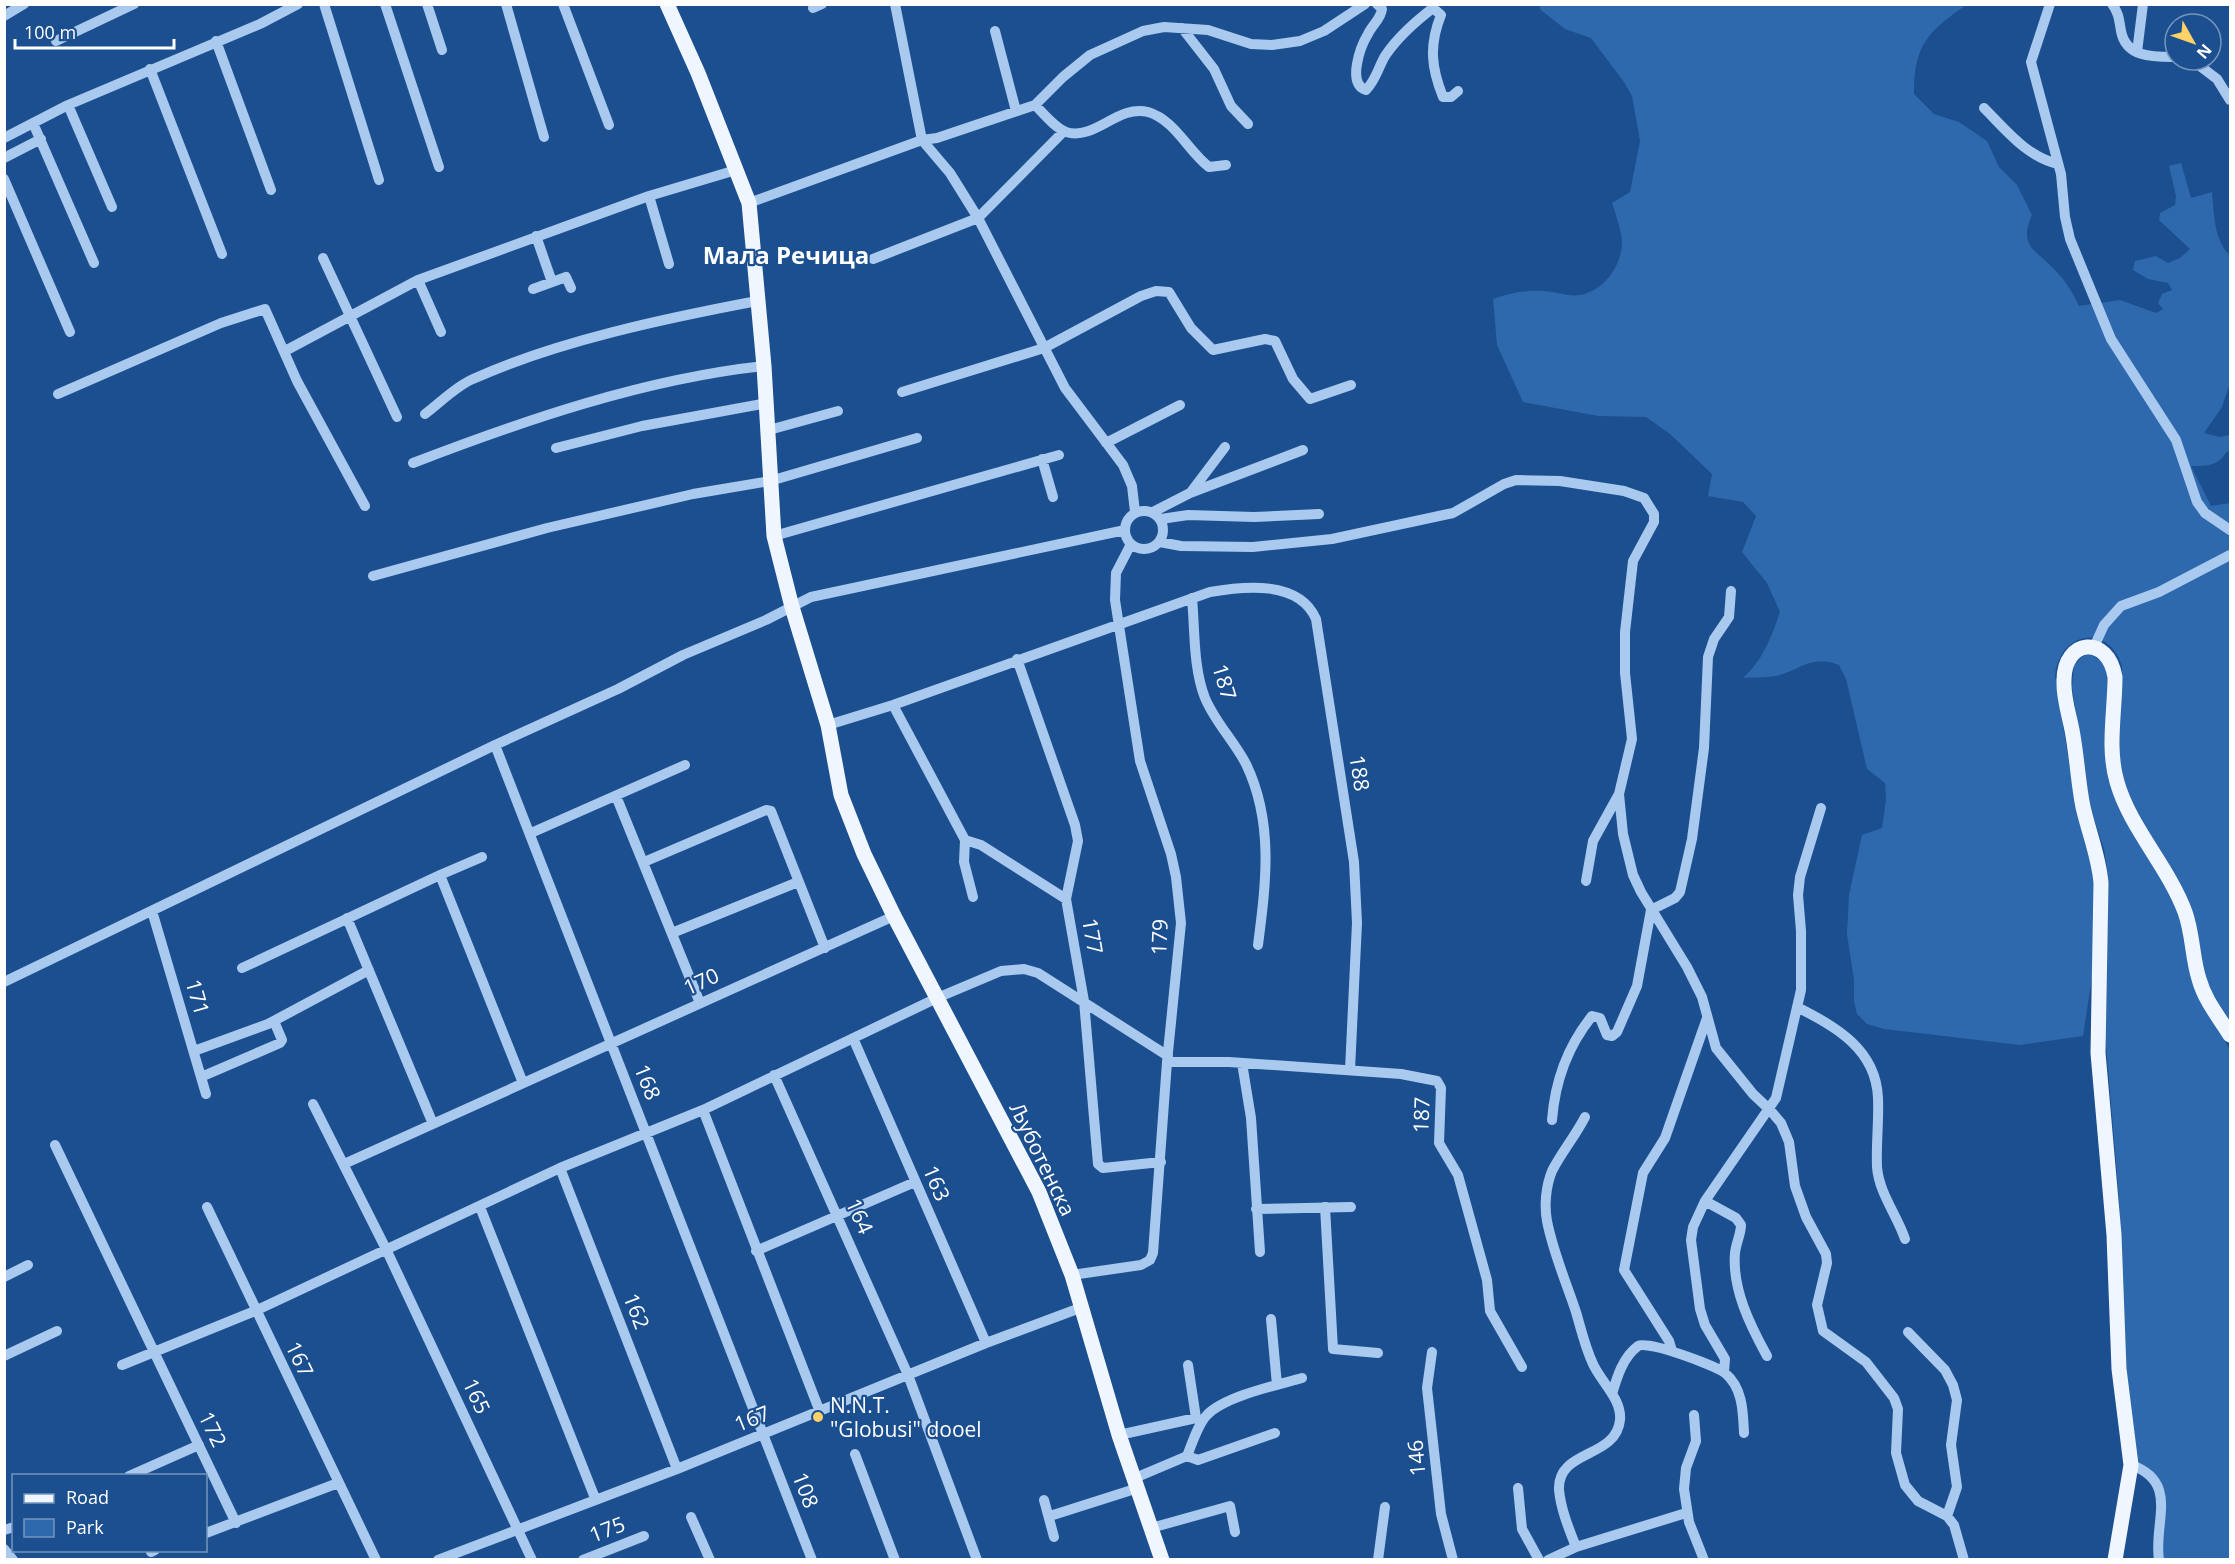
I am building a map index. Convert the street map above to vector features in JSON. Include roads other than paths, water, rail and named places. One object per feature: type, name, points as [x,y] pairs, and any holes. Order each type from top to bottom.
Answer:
[{"type":"main road","name":"Љуботенска","points":[[667,4],[698,73],[748,203],[767,403],[774,536],[792,607],[828,725],[841,795],[864,854],[894,916],[1039,1192],[1072,1275],[1119,1435],[1162,1560]]},
{"type":"main road","points":[[2115,1560],[2131,1465],[2118,1363],[2114,1235],[2098,1053],[2101,883],[2082,798],[2063,683],[2070,657],[2084,647],[2094,647],[2110,657],[2114,671],[2113,758],[2119,790],[2177,894],[2187,918],[2199,981],[2209,1004],[2230,1035]]},
{"type":"street","points":[[4,16],[24,4]]},
{"type":"street","points":[[56,41],[134,4]]},
{"type":"street","points":[[4,138],[68,105],[260,24],[298,4]]},
{"type":"street","points":[[324,4],[379,180]]},
{"type":"street","points":[[385,4],[439,167]]},
{"type":"street","points":[[427,4],[442,50]]},
{"type":"street","points":[[506,4],[544,137]]},
{"type":"street","points":[[563,4],[609,125]]},
{"type":"street","points":[[895,4],[922,140],[950,173],[978,218],[1065,388],[1123,465],[1132,486],[1135,512]]},
{"type":"street","points":[[748,203],[922,140],[937,138],[1035,105],[1063,77],[1090,55],[1143,31],[1164,27],[1208,30],[1251,44],[1300,41],[1324,31],[1365,4]]},
{"type":"street","points":[[1377,4],[1382,9],[1381,14],[1368,33],[1358,65],[1356,81],[1361,88],[1366,90],[1371,86],[1385,57],[1421,17],[1433,8],[1441,15],[1431,42],[1439,87],[1443,97],[1451,97],[1458,91]]},
{"type":"street","points":[[2050,4],[2031,62],[2058,164],[2070,239],[2098,313],[2120,355],[2176,440],[2200,508],[2230,530]]},
{"type":"street","points":[[2112,4],[2119,17],[2124,40],[2137,52],[2148,57],[2163,57]]},
{"type":"street","points":[[2137,52],[2143,4]]},
{"type":"street","points":[[1182,28],[1214,69],[1231,106],[1248,124]]},
{"type":"street","points":[[995,31],[1016,111]]},
{"type":"street","points":[[216,41],[271,190]]},
{"type":"street","points":[[150,69],[222,254]]},
{"type":"street","points":[[2208,72],[2217,79],[2230,100]]},
{"type":"street","points":[[68,105],[112,207]]},
{"type":"street","points":[[1035,105],[1064,131],[1074,133],[1092,129],[1128,112],[1147,112],[1162,118],[1209,167],[1226,165]]},
{"type":"street","points":[[1984,108],[2027,150],[2043,160],[2058,164]]},
{"type":"street","points":[[33,123],[94,263]]},
{"type":"street","points":[[873,259],[978,218],[1064,131]]},
{"type":"street","points":[[4,158],[41,139]]},
{"type":"street","points":[[285,351],[418,280],[649,196],[736,170]]},
{"type":"street","points":[[4,179],[70,332]]},
{"type":"street","points":[[649,196],[669,264]]},
{"type":"street","points":[[536,236],[552,282]]},
{"type":"street","points":[[323,258],[348,316],[397,417]]},
{"type":"street","points":[[533,289],[566,276],[571,288]]},
{"type":"street","points":[[418,280],[441,332]]},
{"type":"street","points":[[902,392],[1044,348],[1156,291],[1168,292],[1191,328],[1213,350],[1265,339],[1275,342],[1293,379],[1310,399],[1351,385]]},
{"type":"street","points":[[425,414],[471,379],[551,351],[690,314],[758,301]]},
{"type":"street","points":[[58,394],[260,308],[269,312],[297,381],[365,506]]},
{"type":"street","points":[[413,463],[554,413],[714,371],[764,366]]},
{"type":"street","points":[[556,448],[652,424],[767,403]]},
{"type":"street","points":[[1106,443],[1180,405]]},
{"type":"street","points":[[769,430],[838,411]]},
{"type":"street","points":[[373,576],[546,528],[693,494],[770,481],[917,438]]},
{"type":"street","points":[[1190,493],[1225,447]]},
{"type":"street","points":[[1157,515],[1190,493],[1303,450]]},
{"type":"street","points":[[774,536],[1059,455]]},
{"type":"street","points":[[1042,459],[1053,497]]},
{"type":"street","points":[[1135,512],[1127,520],[1125,530],[1131,544],[1146,549],[1160,542],[1181,546],[1253,547],[1332,539],[1453,513],[1504,484],[1516,480],[1571,482],[1624,490],[1644,498],[1654,514],[1654,522],[1638,550],[1631,573],[1624,650],[1631,747],[1618,794],[1593,841],[1586,881]]},
{"type":"street","points":[[1135,512],[1157,515],[1254,517],[1320,514]]},
{"type":"street","points":[[1157,515],[1164,531],[1160,542]]},
{"type":"street","points":[[4,982],[495,745],[823,592],[1125,530]]},
{"type":"street","name":"179","points":[[1072,1275],[1141,1265],[1150,1260],[1154,1253],[1167,1059],[1180,951],[1181,923],[1176,877],[1140,761],[1116,600],[1116,573],[1131,544]]},
{"type":"street","points":[[2094,647],[2104,625],[2121,606],[2159,592],[2230,555]]},
{"type":"street","name":"188","points":[[828,725],[893,705],[1192,598],[1237,587],[1268,587],[1306,604],[1316,619],[1354,862],[1357,923],[1350,1070]]},
{"type":"street","points":[[1651,910],[1675,898],[1680,892],[1692,839],[1704,748],[1708,657],[1714,639],[1729,617],[1731,591]]},
{"type":"street","name":"187","points":[[1192,598],[1200,676],[1205,697],[1246,765],[1262,811],[1267,859],[1258,945]]},
{"type":"street","name":"177","points":[[1017,659],[1075,825],[1078,840],[1066,899],[1084,1001],[1098,1164],[1103,1168],[1161,1162]]},
{"type":"street","points":[[893,705],[965,840],[964,862],[973,897]]},
{"type":"street","name":"168","points":[[495,745],[763,1434]]},
{"type":"street","points":[[531,833],[685,765]]},
{"type":"street","points":[[1618,794],[1623,834],[1633,875],[1702,997],[1716,1048],[1753,1094],[1770,1110],[1781,1124],[1790,1142],[1795,1186],[1806,1217],[1826,1254],[1827,1263],[1817,1305],[1823,1331],[1866,1362],[1886,1386],[1898,1409],[1896,1453],[1905,1485],[1918,1501],[1947,1516],[1954,1525],[1964,1560]]},
{"type":"street","points":[[616,796],[700,1003]]},
{"type":"street","points":[[1724,1372],[1725,1359],[1705,1325],[1700,1309],[1691,1240],[1696,1217],[1705,1201],[1770,1110],[1776,1098],[1785,1050],[1797,1007],[1802,968],[1797,895],[1800,877],[1821,808]]},
{"type":"street","points":[[644,862],[766,810],[775,816],[798,882],[825,948]]},
{"type":"street","points":[[965,840],[981,845],[1066,899]]},
{"type":"street","points":[[242,968],[482,856]]},
{"type":"street","points":[[440,875],[523,1083]]},
{"type":"street","points":[[672,933],[798,882]]},
{"type":"street","points":[[1552,1120],[1554,1090],[1568,1052],[1585,1025],[1592,1016],[1597,1015],[1607,1035],[1612,1036],[1617,1032],[1637,986],[1651,910]]},
{"type":"street","name":"171","points":[[152,911],[206,1094]]},
{"type":"street","name":"170","points":[[344,1164],[894,916]]},
{"type":"street","points":[[347,918],[433,1124]]},
{"type":"street","points":[[122,1365],[255,1311],[560,1168],[703,1110],[937,998],[1001,971],[1024,969],[1038,973],[1084,1001],[1167,1059]]},
{"type":"street","points":[[194,1051],[225,1042],[274,1021],[369,970]]},
{"type":"street","points":[[1797,1007],[1817,1018],[1865,1053],[1878,1094],[1877,1167],[1880,1184],[1898,1218],[1905,1239]]},
{"type":"street","points":[[1672,1351],[1669,1341],[1624,1270],[1643,1173],[1665,1138],[1708,1018]]},
{"type":"street","points":[[201,1077],[280,1043],[282,1040],[274,1021]]},
{"type":"street","name":"163","points":[[853,1038],[986,1343]]},
{"type":"street","name":"187","points":[[1167,1059],[1401,1074],[1433,1080],[1439,1084],[1439,1143],[1458,1175],[1485,1272],[1490,1311],[1522,1367]]},
{"type":"street","points":[[1242,1063],[1251,1118],[1260,1252]]},
{"type":"street","name":"164","points":[[774,1075],[908,1375],[976,1560]]},
{"type":"street","name":"165","points":[[313,1104],[386,1249],[532,1560]]},
{"type":"street","points":[[703,1110],[820,1412]]},
{"type":"street","points":[[1576,1547],[1564,1514],[1559,1488],[1563,1471],[1570,1462],[1607,1444],[1616,1433],[1620,1419],[1617,1403],[1600,1378],[1584,1344],[1546,1219],[1546,1196],[1552,1171],[1585,1117]]},
{"type":"street","name":"172","points":[[55,1145],[236,1523]]},
{"type":"street","name":"162","points":[[560,1168],[677,1469]]},
{"type":"street","points":[[756,1251],[915,1182]]},
{"type":"street","points":[[1705,1201],[1736,1218],[1741,1225],[1735,1252],[1739,1291],[1752,1330],[1767,1356]]},
{"type":"street","name":"167","points":[[207,1207],[376,1560]]},
{"type":"street","points":[[480,1207],[595,1498]]},
{"type":"street","points":[[1324,1207],[1333,1349],[1378,1353]]},
{"type":"street","points":[[1256,1209],[1351,1207]]},
{"type":"street","points":[[4,1277],[28,1265]]},
{"type":"street","name":"167","points":[[438,1560],[595,1498],[677,1469],[986,1343],[1080,1308]]},
{"type":"street","points":[[1271,1319],[1276,1385]]},
{"type":"street","points":[[4,1356],[57,1331]]},
{"type":"street","points":[[1908,1332],[1945,1370],[1953,1385],[1957,1400],[1951,1445],[1957,1487],[1947,1516]]},
{"type":"street","points":[[1612,1394],[1622,1366],[1638,1346],[1644,1344],[1672,1351],[1724,1372],[1742,1401],[1744,1433]]},
{"type":"street","name":"146","points":[[1432,1352],[1427,1388],[1441,1514],[1453,1560]]},
{"type":"street","points":[[1119,1435],[1196,1418],[1188,1365]]},
{"type":"street","points":[[1050,1516],[1137,1483],[1187,1456],[1206,1416],[1230,1401],[1302,1378]]},
{"type":"street","points":[[1694,1415],[1696,1441],[1686,1468],[1684,1489],[1686,1514],[1704,1560]]},
{"type":"street","points":[[1187,1456],[1198,1460],[1275,1433]]},
{"type":"street","name":"108","points":[[763,1434],[812,1560]]},
{"type":"street","points":[[134,1474],[199,1445]]},
{"type":"street","points":[[855,1454],[895,1560]]},
{"type":"street","points":[[2131,1465],[2150,1475],[2161,1496],[2157,1542],[2159,1560]]},
{"type":"street","points":[[207,1533],[338,1483]]},
{"type":"street","points":[[1518,1488],[1522,1529],[1539,1560]]},
{"type":"street","points":[[1044,1500],[1054,1537]]},
{"type":"street","points":[[1151,1528],[1230,1506],[1235,1532]]},
{"type":"street","points":[[1378,1560],[1384,1507]]},
{"type":"street","points":[[1548,1560],[1576,1547],[1686,1514]]},
{"type":"street","points":[[691,1517],[710,1560]]},
{"type":"street","name":"175","points":[[583,1560],[644,1536]]},
{"type":"street","points":[[4,1549],[13,1560]]},
{"type":"place","name":"N.N.T. \"Globusi\" dooel","points":[[818,1417]]},
{"type":"district","name":"Мала Речица","points":[[786,254]]}]
